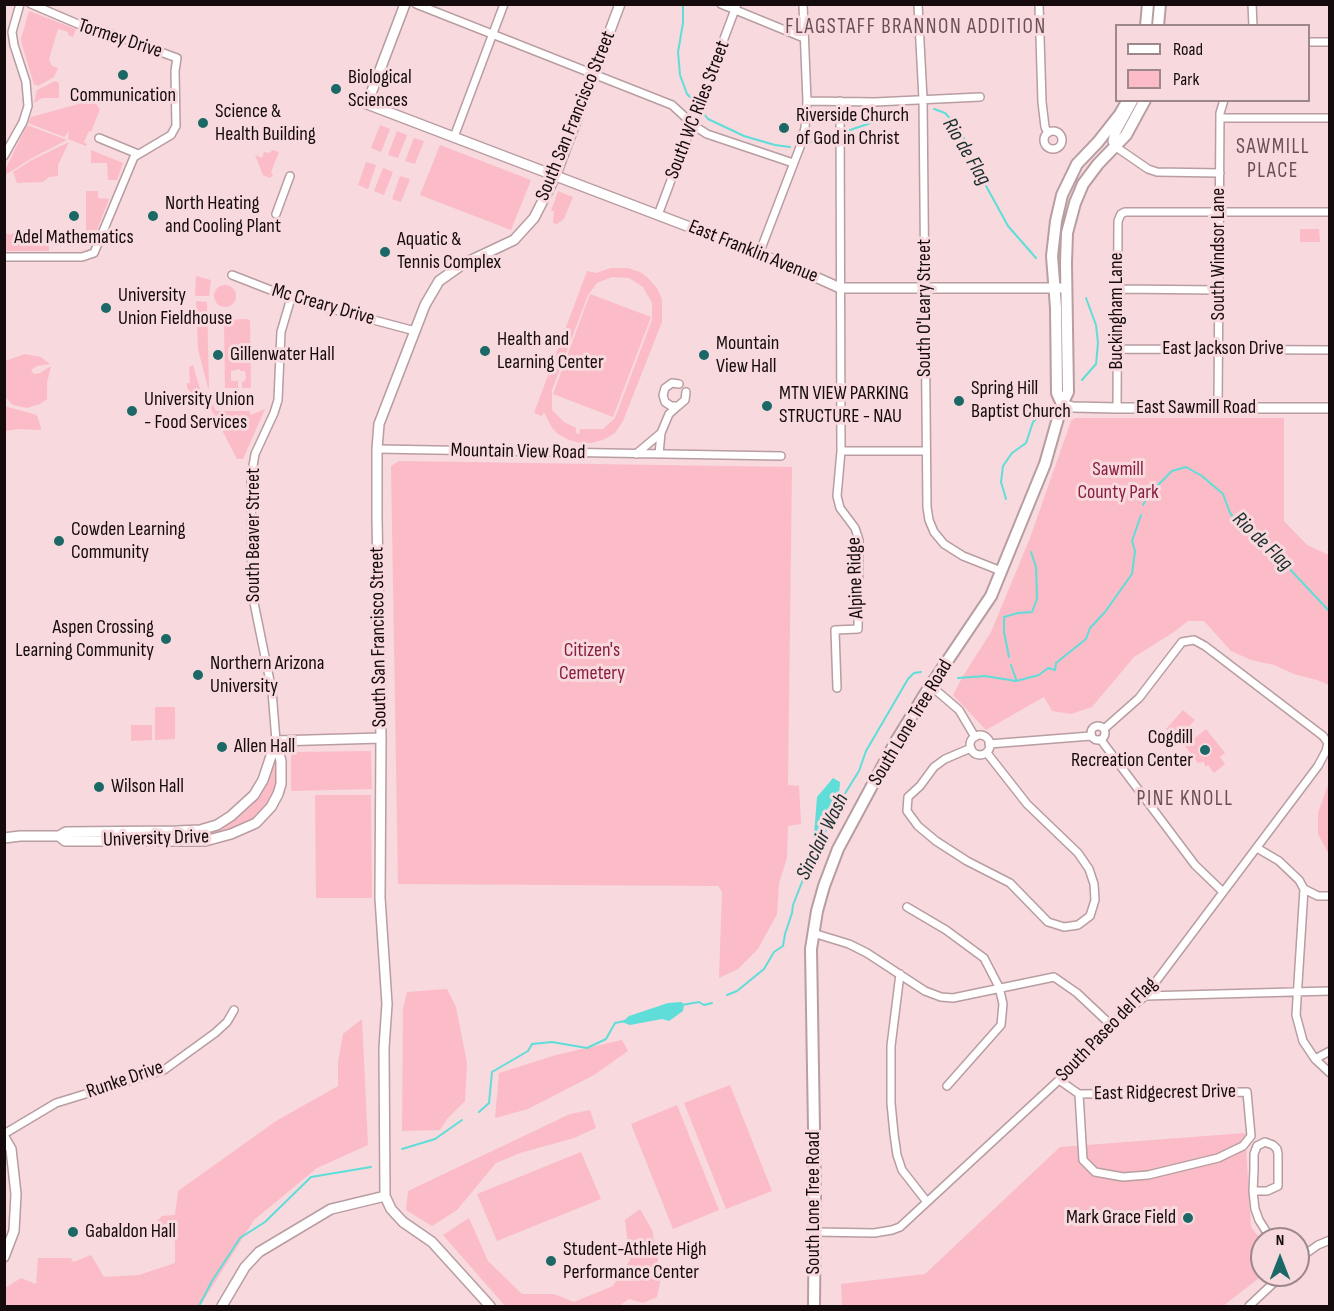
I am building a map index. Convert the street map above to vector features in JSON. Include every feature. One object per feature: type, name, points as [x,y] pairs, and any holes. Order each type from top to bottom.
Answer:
[{"type":"main road","points":[[1146,24],[1148,4]]},
{"type":"main road","points":[[1158,24],[1160,4]]},
{"type":"main road","name":"South Lone Tree Road","points":[[1062,404],[1057,393],[1052,256],[1056,221],[1062,195],[1077,165],[1109,128],[1127,102]]},
{"type":"main road","name":"South Lone Tree Road","points":[[814,1306],[811,950],[824,886],[837,849],[895,744],[991,596],[1045,464],[1062,404],[1068,392],[1067,233],[1075,203],[1083,184],[1098,164],[1126,135],[1144,102]]},
{"type":"street","points":[[4,156],[22,122],[27,106],[26,82],[12,32],[20,4]]},
{"type":"street","name":"Tormey Drive","points":[[31,4],[54,13],[62,19],[103,31],[177,58],[175,130],[166,139],[138,154]]},
{"type":"street","name":"East Franklin Avenue","points":[[405,4],[367,104],[759,254],[840,288],[1066,288]]},
{"type":"street","points":[[416,4],[672,105],[693,123],[719,139],[792,163]]},
{"type":"street","points":[[454,137],[504,4]]},
{"type":"street","name":"South San Francisco Street","points":[[385,1196],[384,1048],[387,1004],[380,898],[381,738],[377,449],[379,424],[425,305],[439,281],[463,264],[506,245],[519,236],[534,218],[555,177],[620,4]]},
{"type":"street","points":[[721,4],[736,7],[804,38]]},
{"type":"street","points":[[759,254],[805,128],[807,101],[803,4]]},
{"type":"street","name":"South O'Leary Street","points":[[918,4],[923,99],[927,507],[934,532],[944,544],[963,556],[1001,571]]},
{"type":"street","points":[[1039,4],[1042,102],[1045,127],[1048,133]]},
{"type":"street","points":[[1252,4],[1252,24]]},
{"type":"street","name":"South WC Riles Street","points":[[658,215],[736,7]]},
{"type":"street","points":[[1310,42],[1329,42]]},
{"type":"street","points":[[807,101],[875,102],[980,97]]},
{"type":"street","points":[[840,101],[841,451],[926,451]]},
{"type":"street","points":[[1132,102],[1114,134],[1113,141],[1116,147],[1148,169],[1157,172],[1220,173]]},
{"type":"street","name":"South Windsor Lane","points":[[1218,408],[1220,118],[1224,102]]},
{"type":"street","points":[[1220,118],[1329,118]]},
{"type":"street","points":[[4,257],[89,256],[97,250],[131,165],[138,154],[99,138]]},
{"type":"street","points":[[276,214],[290,176]]},
{"type":"street","name":"Buckingham Lane","points":[[1117,408],[1118,221],[1121,214],[1125,212],[1220,212]]},
{"type":"street","points":[[1220,212],[1329,212]]},
{"type":"street","name":"Mc Creary Drive","points":[[232,275],[291,298],[415,331]]},
{"type":"street","points":[[1118,289],[1219,290]]},
{"type":"street","name":"South Beaver Street","points":[[276,741],[272,691],[252,593],[251,478],[255,454],[278,400],[280,332],[291,298]]},
{"type":"street","name":"East Jackson Drive","points":[[1117,349],[1329,350]]},
{"type":"street","points":[[669,414],[663,395],[665,387],[672,383],[679,384]]},
{"type":"street","points":[[659,454],[661,434],[669,414],[685,400],[686,392]]},
{"type":"street","points":[[665,402],[671,406],[678,406]]},
{"type":"street","name":"East Sawmill Road","points":[[1062,404],[1073,407],[1117,408],[1329,408]]},
{"type":"street","points":[[636,454],[661,434]]},
{"type":"street","name":"Mountain View Road","points":[[377,449],[781,456]]},
{"type":"street","name":"Alpine Ridge","points":[[837,688],[835,630],[858,629],[859,540],[855,528],[840,508],[837,496],[841,451]]},
{"type":"street","name":"South Paseo del Flag","points":[[814,1232],[874,1233],[892,1230],[909,1221],[1059,1080],[1111,1025],[1145,996],[1222,891],[1257,848],[1326,751],[1328,743],[1323,736],[1194,640],[1188,640],[1180,645],[1139,698],[1104,729]]},
{"type":"street","points":[[931,686],[959,710],[975,737]]},
{"type":"street","points":[[1091,736],[1092,730],[1100,727],[1104,729],[1104,736],[1101,740]]},
{"type":"street","points":[[989,744],[1091,736],[1096,740],[1101,740],[1198,868],[1222,891]]},
{"type":"street","points":[[975,737],[986,737],[989,744],[987,753],[976,754],[971,748],[971,741],[975,737]]},
{"type":"street","points":[[276,741],[381,738]]},
{"type":"street","name":"University Drive","points":[[4,838],[59,836],[66,832],[200,830],[217,825],[231,816],[254,795],[263,780],[276,741]]},
{"type":"street","name":"University Drive","points":[[59,836],[65,841],[194,841],[231,834],[256,823],[271,807],[278,794],[281,784],[281,761],[276,741]]},
{"type":"street","points":[[971,748],[945,759],[930,771],[920,786],[908,797],[906,805],[908,813],[918,826],[936,841],[967,861],[1010,883],[1048,922],[1064,927],[1078,926],[1087,920],[1094,906],[1094,884],[1089,869],[1078,853],[1027,804],[987,753]]},
{"type":"street","points":[[1257,848],[1279,861],[1299,880],[1304,889],[1296,1015],[1303,1041],[1315,1059],[1329,1073]]},
{"type":"street","points":[[1304,889],[1318,896],[1329,896]]},
{"type":"street","points":[[907,907],[946,930],[984,958],[999,987],[1003,1004],[1001,1025],[947,1086]]},
{"type":"street","points":[[813,933],[849,944],[925,991],[952,998],[1054,977],[1077,993],[1111,1025]]},
{"type":"street","points":[[900,974],[891,1046],[891,1103],[894,1134],[902,1170],[927,1202]]},
{"type":"street","points":[[1145,996],[1329,991]]},
{"type":"street","name":"Runke Drive","points":[[4,1136],[56,1103],[165,1070],[215,1033],[227,1022],[234,1010]]},
{"type":"street","points":[[1315,1059],[1329,1051]]},
{"type":"street","name":"East Ridgecrest Drive","points":[[1059,1080],[1079,1094],[1247,1092],[1251,1136],[1243,1146],[1218,1158],[1148,1175],[1123,1177],[1095,1172],[1083,1160],[1079,1094]]},
{"type":"street","points":[[4,1136],[10,1149],[16,1194],[14,1231],[4,1257]]},
{"type":"street","points":[[1253,1191],[1267,1191],[1278,1186],[1277,1149],[1265,1142],[1257,1146],[1254,1154],[1253,1191],[1259,1220],[1263,1227]]},
{"type":"street","points":[[222,1306],[245,1267],[259,1252],[324,1211],[385,1196],[391,1209],[404,1222],[432,1242],[490,1306]]},
{"type":"street","points":[[1310,1251],[1329,1240]]},
{"type":"street","points":[[1249,1306],[1269,1287]]},
{"type":"green space","points":[[29,11],[76,29],[73,37],[68,35],[68,32],[58,29],[49,59],[52,66],[58,68],[54,77],[38,86],[34,84],[21,39]]},
{"type":"green space","points":[[55,81],[59,83],[59,98],[42,98],[34,103],[37,90]]},
{"type":"green space","points":[[93,100],[100,109],[91,132],[89,131],[84,142],[86,146],[68,139],[69,131],[64,137],[28,123],[31,117]]},
{"type":"green space","points":[[27,125],[67,140],[5,175],[5,170]]},
{"type":"green space","points":[[380,125],[390,129],[381,152],[371,148]]},
{"type":"green space","points":[[397,131],[407,135],[398,158],[388,155]]},
{"type":"green space","points":[[414,138],[424,141],[415,164],[405,161]]},
{"type":"green space","points":[[69,142],[58,165],[58,176],[49,177],[43,182],[17,183],[13,172]]},
{"type":"green space","points":[[440,145],[531,180],[511,230],[420,195]]},
{"type":"green space","points":[[91,150],[123,163],[117,180],[108,180],[107,163],[91,163]]},
{"type":"green space","points":[[272,150],[279,152],[271,172],[273,175],[270,178],[263,175],[255,155],[262,158],[264,152],[270,153]]},
{"type":"green space","points":[[366,162],[376,165],[368,189],[358,185]]},
{"type":"green space","points":[[383,168],[393,172],[384,195],[374,191]]},
{"type":"green space","points":[[400,176],[410,179],[401,202],[392,199]]},
{"type":"green space","points":[[86,191],[98,191],[98,198],[109,199],[92,243],[86,241]]},
{"type":"green space","points":[[558,191],[573,197],[564,219],[557,224],[553,223],[554,211],[551,211]]},
{"type":"green space","points":[[1300,229],[1319,229],[1320,242],[1300,242]]},
{"type":"green space","points":[[44,230],[49,236],[49,251],[5,251],[5,233],[10,235],[15,232],[17,234],[30,231],[35,233]]},
{"type":"green space","points":[[611,268],[628,268],[640,272],[657,288],[662,299],[662,322],[623,421],[615,433],[592,443],[581,443],[558,434],[552,428],[544,412],[542,416],[534,413],[587,271],[596,273]],"holes":[[[612,277],[629,278],[643,287],[652,303],[652,320],[615,418],[603,429],[580,429],[579,434],[576,433],[576,428],[564,422],[552,410],[552,390],[588,295],[597,283]]]},
{"type":"green space","points":[[196,276],[211,280],[209,296],[195,296]]},
{"type":"green space","points":[[225,285],[233,288],[236,296],[233,304],[225,307],[217,304],[214,296],[217,288]]},
{"type":"green space","points":[[590,294],[651,317],[613,417],[553,394]]},
{"type":"green space","points":[[196,301],[207,302],[209,389],[198,349]]},
{"type":"green space","points":[[224,320],[250,320],[251,388],[242,388],[242,382],[246,377],[245,371],[240,371],[240,369],[231,371],[231,381],[238,381],[238,388],[225,388]]},
{"type":"green space","points":[[25,354],[41,357],[50,364],[37,366],[31,370],[34,374],[51,366],[47,383],[47,399],[27,408],[13,405],[4,396],[5,361]]},
{"type":"green space","points":[[193,365],[200,389],[201,403],[187,388],[187,383],[190,383],[189,367]]},
{"type":"green space","points":[[213,404],[216,411],[249,411],[251,415],[265,409],[243,459],[237,459],[210,407]]},
{"type":"green space","points":[[4,406],[37,415],[40,430],[5,431]]},
{"type":"green space","name":"Sawmill County Park","points":[[1075,418],[1284,418],[1284,521],[1307,545],[1329,555],[1329,685],[1274,665],[1251,660],[1231,651],[1204,621],[1188,621],[1134,657],[1092,707],[1071,714],[1052,711],[1044,697],[986,730],[953,695],[991,632],[1030,538],[1071,421]]},
{"type":"green space","name":"Citizen's Cemetery","points":[[399,461],[792,467],[788,785],[799,786],[801,824],[788,826],[787,858],[779,883],[777,914],[758,949],[738,969],[719,978],[722,892],[718,886],[398,884],[391,466]]},
{"type":"green space","points":[[155,707],[175,707],[175,739],[155,740]]},
{"type":"green space","points":[[1183,710],[1195,720],[1177,739],[1166,729]]},
{"type":"green space","points":[[131,725],[152,725],[152,740],[131,741]]},
{"type":"green space","name":"Cogdill Recreation Center","points":[[1206,729],[1225,753],[1220,757],[1225,764],[1214,773],[1208,765],[1205,767],[1204,762],[1198,763],[1185,746]]},
{"type":"green space","points":[[371,751],[372,789],[291,791],[291,754],[293,752]]},
{"type":"green space","points":[[273,762],[277,762],[277,783],[268,804],[253,818],[237,828],[205,836],[203,832],[219,828],[239,817],[251,806],[263,789]]},
{"type":"green space","points":[[1329,782],[1329,852],[1318,834],[1318,813]]},
{"type":"green space","points":[[315,795],[371,795],[372,898],[316,898]]},
{"type":"green space","points":[[447,989],[456,1007],[467,1063],[465,1101],[447,1119],[440,1130],[402,1131],[403,1009],[407,992]]},
{"type":"green space","points":[[362,1019],[368,1145],[317,1168],[254,1220],[200,1306],[5,1306],[5,1288],[21,1278],[36,1284],[38,1258],[71,1258],[73,1262],[91,1255],[104,1277],[139,1275],[175,1263],[175,1241],[156,1222],[162,1216],[175,1215],[178,1191],[276,1121],[338,1086],[338,1062],[343,1034]]},
{"type":"green space","points":[[622,1040],[628,1051],[594,1075],[528,1109],[495,1118],[499,1073],[556,1055]]},
{"type":"green space","points":[[730,1085],[772,1191],[726,1209],[684,1103]]},
{"type":"green space","points":[[677,1105],[719,1210],[673,1229],[631,1124]]},
{"type":"green space","points":[[590,1110],[596,1128],[574,1138],[520,1153],[496,1163],[457,1210],[432,1226],[406,1210],[408,1191],[570,1114]]},
{"type":"green space","points":[[1245,1133],[1251,1227],[1250,1285],[1223,1306],[842,1306],[841,1284],[925,1274],[1060,1147]]},
{"type":"green space","points":[[581,1152],[601,1199],[497,1241],[477,1194]]},
{"type":"green space","points":[[640,1209],[652,1230],[661,1278],[657,1297],[643,1303],[629,1299],[619,1306],[505,1306],[443,1235],[469,1218],[488,1261],[522,1294],[554,1294],[574,1302],[613,1286],[630,1260],[625,1220]]},
{"type":"water","points":[[833,778],[840,782],[839,796],[830,809],[830,824],[816,853],[813,848],[817,797]]},
{"type":"water","points":[[681,1002],[684,1004],[683,1011],[669,1021],[662,1019],[630,1025],[622,1022],[629,1016],[668,1003]]},
{"type":"waterway","name":"Rio de Flag","points":[[683,4],[683,23],[678,52],[680,75],[687,94],[694,101]]},
{"type":"waterway","name":"Rio de Flag","points":[[934,109],[945,113],[955,124],[959,134],[964,138],[967,151],[1008,226],[1036,258]]},
{"type":"waterway","name":"Rio de Flag","points":[[850,130],[909,110]]},
{"type":"waterway","name":"Rio de Flag","points":[[704,114],[708,119],[744,136],[790,147]]},
{"type":"waterway","name":"Rio de Flag","points":[[811,142],[829,137]]},
{"type":"waterway","name":"Rio de Flag","points":[[1082,380],[1096,364],[1098,343],[1096,325],[1086,298]]},
{"type":"waterway","name":"Rio de Flag","points":[[1006,499],[1001,482],[1003,466],[1012,453],[1026,443],[1033,422],[1042,414]]},
{"type":"waterway","name":"Rio de Flag","points":[[1143,505],[1150,493],[1172,471],[1186,467],[1202,476],[1223,494],[1230,513],[1249,535],[1270,548],[1330,612]]},
{"type":"waterway","name":"Rio de Flag","points":[[958,678],[985,676],[1016,681],[1039,675],[1048,668],[1055,670],[1056,663],[1086,639],[1090,628],[1105,612],[1132,574],[1135,551],[1132,541],[1141,515]]},
{"type":"waterway","name":"Rio de Flag","points":[[1009,657],[1004,632],[1004,617],[1032,612],[1037,599],[1036,567],[1031,552]]},
{"type":"waterway","name":"Rio de Flag","points":[[1011,665],[1016,679]]},
{"type":"waterway","name":"Sinclair Wash","points":[[829,819],[859,771],[866,751],[908,679],[914,673],[921,672]]},
{"type":"waterway","name":"Sinclair Wash","points":[[727,995],[737,991],[764,969],[774,952],[783,946],[793,905],[815,849]]},
{"type":"waterway","name":"Sinclair Wash","points":[[682,1005],[699,1002],[704,1005],[712,1003]]},
{"type":"waterway","name":"Sinclair Wash","points":[[479,1112],[489,1103],[492,1072],[528,1051],[532,1044],[552,1042],[587,1048],[606,1039],[615,1023],[625,1021]]},
{"type":"waterway","name":"Sinclair Wash","points":[[402,1149],[435,1139],[462,1120]]},
{"type":"waterway","name":"Sinclair Wash","points":[[199,1306],[240,1238],[265,1222],[311,1177],[371,1167]]},
{"type":"place","name":"Communication","points":[[123,75]]},
{"type":"place","name":"Biological Sciences","points":[[336,89]]},
{"type":"place","name":"Science & Health Building","points":[[203,123]]},
{"type":"place","name":"Riverside Church of God in Christ","points":[[784,128]]},
{"type":"place","name":"Adel Mathematics","points":[[74,216]]},
{"type":"place","name":"North Heating and Cooling Plant","points":[[153,216]]},
{"type":"place","name":"Aquatic & Tennis Complex","points":[[385,252]]},
{"type":"place","name":"University Union Fieldhouse","points":[[106,308]]},
{"type":"place","name":"Health and Learning Center","points":[[485,351]]},
{"type":"place","name":"Gillenwater Hall","points":[[218,355]]},
{"type":"place","name":"Mountain View Hall","points":[[704,355]]},
{"type":"place","name":"Spring Hill Baptist Church","points":[[959,401]]},
{"type":"place","name":"MTN VIEW PARKING STRUCTURE - NAU","points":[[767,406]]},
{"type":"place","name":"University Union - Food Services","points":[[132,411]]},
{"type":"place","name":"Cowden Learning Community","points":[[59,541]]},
{"type":"place","name":"Aspen Crossing Learning Community","points":[[166,639]]},
{"type":"place","name":"Northern Arizona University","points":[[198,675]]},
{"type":"place","name":"Allen Hall","points":[[222,747]]},
{"type":"place","name":"Cogdill Recreation Center","points":[[1205,750]]},
{"type":"place","name":"Wilson Hall","points":[[99,787]]},
{"type":"place","name":"Mark Grace Field","points":[[1188,1218]]},
{"type":"place","name":"Gabaldon Hall","points":[[73,1232]]},
{"type":"place","name":"Student-Athlete High Performance Center","points":[[551,1261]]},
{"type":"district","name":"FLAGSTAFF BRANNON ADDITION","points":[[916,28]]},
{"type":"district","name":"SAWMILL PLACE","points":[[1273,160]]},
{"type":"district","name":"PINE KNOLL","points":[[1185,800]]}]
